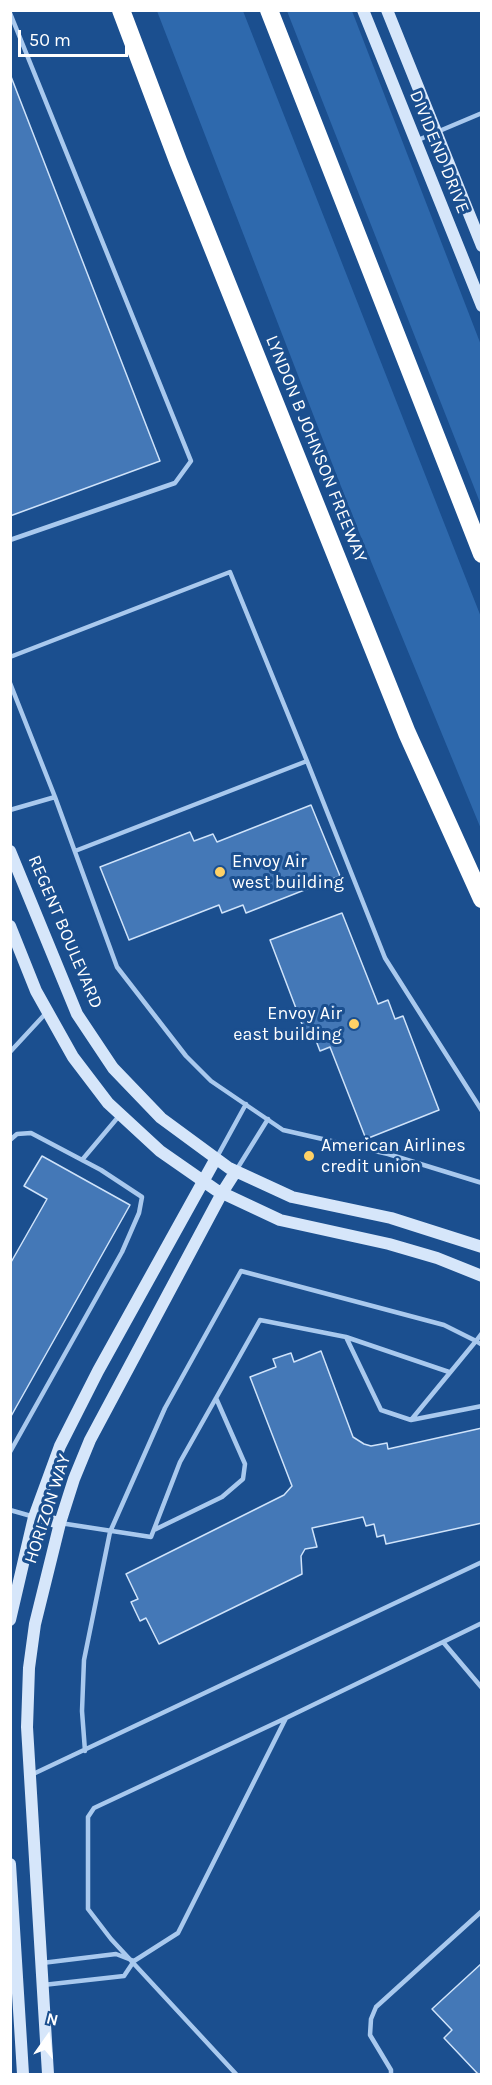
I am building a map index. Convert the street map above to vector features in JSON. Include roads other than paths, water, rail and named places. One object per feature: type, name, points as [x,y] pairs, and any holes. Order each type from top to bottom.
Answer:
[{"type":"highway","points":[[108,10],[178,161]]},
{"type":"highway","name":"LYNDON B JOHNSON FREEWAY","points":[[121,10],[178,161],[407,733],[482,899]]},
{"type":"highway","points":[[269,10],[482,555]]},
{"type":"street","name":"DIVIDEND DRIVE","points":[[363,10],[482,306]]},
{"type":"street","name":"DIVIDEND DRIVE","points":[[387,10],[482,246]]},
{"type":"street","name":"REGENT BOULEVARD","points":[[10,851],[77,1014],[112,1068],[161,1118],[215,1160],[292,1197],[391,1218],[482,1247]]},
{"type":"street","points":[[10,926],[36,992],[73,1057],[119,1115],[160,1151],[222,1193],[280,1220],[389,1244],[437,1258],[482,1276]]},
{"type":"street","name":"HORIZON WAY","points":[[10,1620],[34,1517],[60,1446],[215,1160]]},
{"type":"street","name":"HORIZON WAY","points":[[48,2074],[30,1776],[28,1668],[42,1592],[60,1523],[90,1440],[222,1193],[236,1172]]},
{"type":"street","points":[[34,1517],[60,1523]]},
{"type":"street","points":[[10,1864],[19,1976],[23,2074]]},
{"type":"street","points":[[19,1976],[42,1964]]},
{"type":"street","points":[[19,1976],[43,1985]]},
{"type":"lane","points":[[10,13],[191,460],[175,483],[10,540]]},
{"type":"lane","points":[[415,141],[482,113]]},
{"type":"lane","points":[[10,657],[230,572],[385,958],[482,1111]]},
{"type":"lane","points":[[10,683],[55,797],[117,967],[186,1056],[211,1081],[283,1130],[388,1154],[482,1183]]},
{"type":"lane","points":[[75,851],[307,761]]},
{"type":"lane","points":[[10,810],[55,797]]},
{"type":"lane","points":[[10,1052],[48,1012]]},
{"type":"lane","points":[[215,1160],[246,1104]]},
{"type":"lane","points":[[82,1160],[119,1115]]},
{"type":"lane","points":[[236,1172],[268,1119]]},
{"type":"lane","points":[[10,1140],[17,1134],[31,1133],[82,1160],[142,1197],[139,1213],[122,1252],[10,1452]]},
{"type":"lane","points":[[85,1751],[81,1711],[84,1660],[110,1532],[165,1408],[241,1271],[444,1325],[482,1345]]},
{"type":"lane","points":[[60,1523],[152,1537],[180,1462],[260,1320],[346,1337],[449,1372]]},
{"type":"lane","points":[[411,1420],[482,1333]]},
{"type":"lane","points":[[346,1337],[381,1410],[411,1420],[482,1406]]},
{"type":"lane","points":[[154,1530],[222,1497],[243,1479],[245,1464],[216,1398]]},
{"type":"lane","points":[[10,1510],[34,1517]]},
{"type":"lane","points":[[30,1776],[482,1562]]},
{"type":"lane","points":[[236,2074],[134,1961],[111,1939],[88,1909],[88,1817],[94,1808],[482,1623]]},
{"type":"lane","points":[[443,1641],[482,1688]]},
{"type":"lane","points":[[43,1985],[124,1976],[134,1961],[178,1933],[286,1718]]},
{"type":"lane","points":[[391,2074],[391,2070],[370,2035],[370,2019],[376,2007],[482,1911]]},
{"type":"lane","points":[[42,1964],[116,1954],[134,1961]]},
{"type":"place","name":"Envoy Air west building","points":[[220,872]]},
{"type":"place","name":"Envoy Air east building","points":[[354,1024]]},
{"type":"place","name":"American Airlines credit union","points":[[309,1156]]}]
